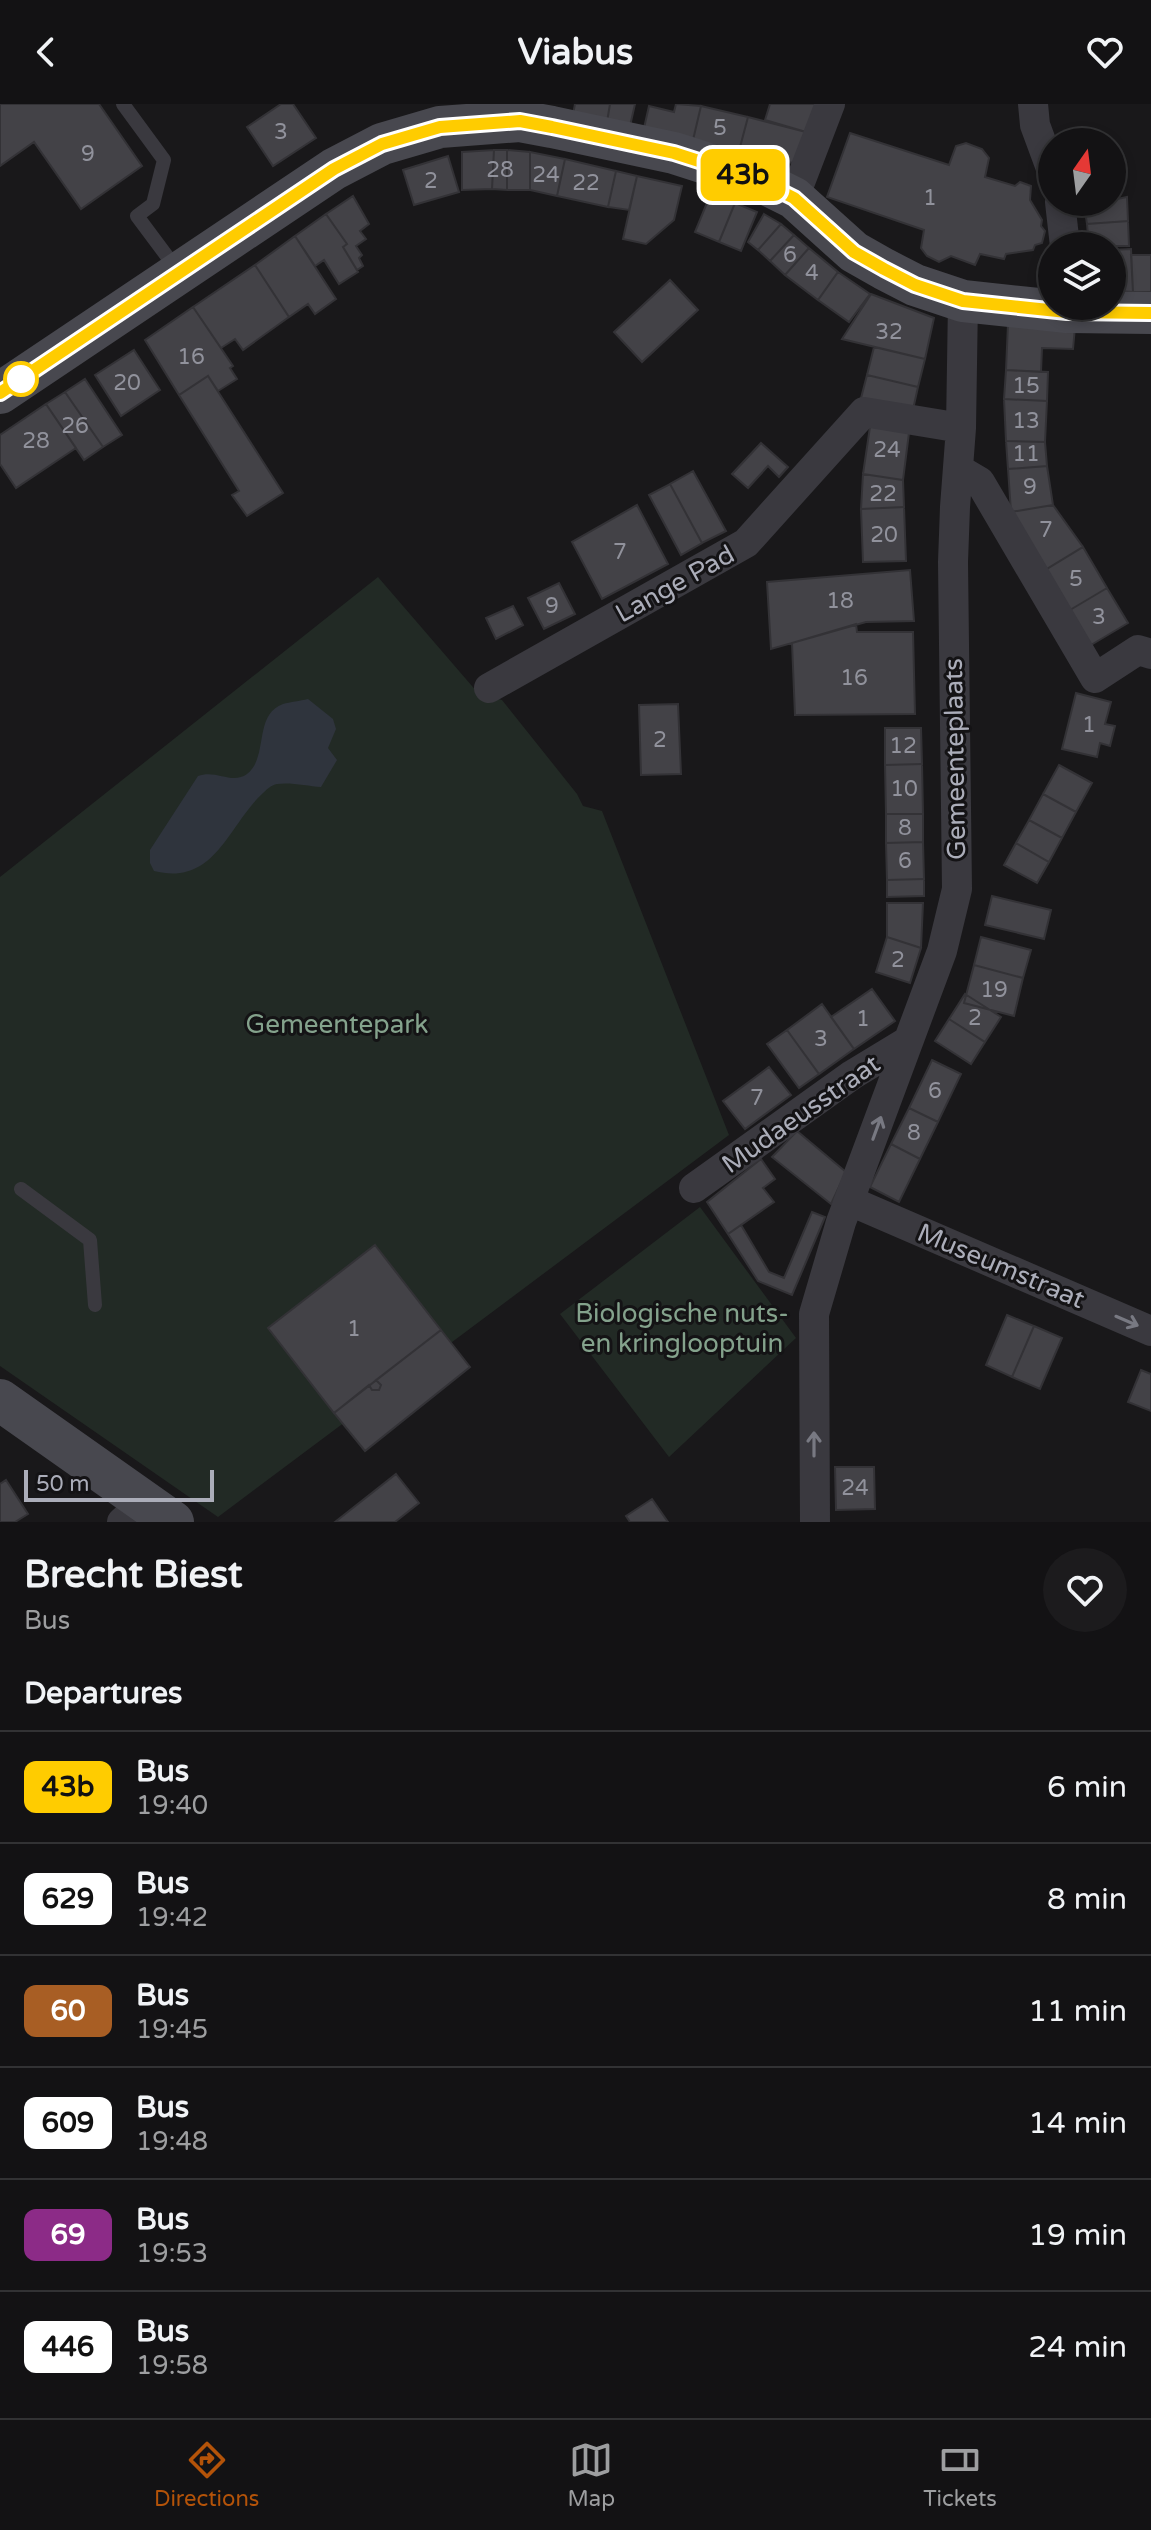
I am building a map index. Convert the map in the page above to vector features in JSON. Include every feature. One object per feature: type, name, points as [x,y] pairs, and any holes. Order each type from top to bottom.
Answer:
[{"type":"main road","points":[[0,393],[334,169],[382,144],[440,127],[485,123],[520,121],[674,153],[758,180],[794,198],[854,252],[915,285],[963,301],[1038,307]]},
{"type":"main road","points":[[1126,312],[1151,313]]},
{"type":"main road","points":[[0,1400],[146,1515]]},
{"type":"street","points":[[794,198],[830,104]]},
{"type":"street","points":[[1033,104],[1038,133]]},
{"type":"street","name":"Gemeenteplaats","points":[[815,1522],[814,1314],[841,1222],[942,951],[957,889],[953,562],[961,428],[963,301]]},
{"type":"street","name":"Lange Pad","points":[[489,688],[746,543],[864,412],[961,428]]},
{"type":"street","points":[[958,469],[980,482],[1095,678],[1144,652]]},
{"type":"street","name":"Mudaeusstraat","points":[[694,1188],[852,1075],[908,1041]]},
{"type":"street","name":"Museumstraat","points":[[850,1201],[1151,1331]]},
{"type":"lane","points":[[123,104],[164,160],[153,204],[137,216],[179,272]]},
{"type":"lane","points":[[21,1189],[90,1240],[95,1305]]},
{"type":"green space","name":"Gemeentepark","points":[[378,577],[478,693],[502,700],[577,794],[583,806],[602,811],[729,1135],[218,1517],[0,1366],[0,877]]},
{"type":"green space","name":"Biologische nuts- en kringlooptuin","points":[[700,1207],[796,1338],[669,1457],[560,1314]]},
{"type":"shaded area","points":[[308,699],[333,719],[336,729],[328,748],[337,760],[321,787],[288,783],[273,785],[250,807],[206,862],[192,870],[175,873],[154,871],[150,863],[150,850],[198,776],[211,774],[236,778],[247,774],[254,767],[264,726],[274,709]]},
{"type":"building","points":[[0,104],[99,104],[142,166],[81,209],[34,142],[0,166]]},
{"type":"building","points":[[281,104],[293,104],[316,138],[273,166],[247,127]]},
{"type":"building","points":[[575,104],[610,104],[607,122],[573,114]]},
{"type":"building","points":[[610,104],[635,104],[630,126],[607,122]]},
{"type":"building","points":[[676,104],[701,106],[693,140],[644,128],[649,106],[674,112]]},
{"type":"building","points":[[770,104],[816,104],[806,132],[765,120]]},
{"type":"building","points":[[701,106],[748,117],[739,151],[693,140]]},
{"type":"building","points":[[748,117],[806,132],[797,164],[739,151]]},
{"type":"building","points":[[850,133],[949,165],[956,146],[966,143],[982,149],[989,158],[985,177],[1015,186],[1020,182],[1031,186],[1030,200],[1045,231],[1038,232],[1038,244],[1033,250],[1006,254],[1004,259],[980,254],[975,265],[951,256],[939,262],[927,256],[921,248],[924,230],[827,197]]},
{"type":"building","points":[[494,150],[507,150],[507,190],[492,189]]},
{"type":"building","points":[[494,150],[492,189],[462,190],[462,152]]},
{"type":"building","points":[[507,150],[530,152],[530,190],[507,190]]},
{"type":"building","points":[[530,152],[565,159],[557,196],[530,190]]},
{"type":"building","points":[[448,156],[459,192],[414,205],[403,170]]},
{"type":"building","points":[[565,159],[616,171],[608,207],[557,196]]},
{"type":"building","points":[[616,171],[637,176],[629,210],[608,207]]},
{"type":"building","points":[[637,176],[682,186],[674,220],[646,244],[623,239]]},
{"type":"building","points":[[711,193],[735,203],[719,242],[695,232]]},
{"type":"building","points":[[353,196],[369,224],[360,231],[366,239],[356,246],[362,255],[359,258],[363,266],[357,270],[343,247],[347,244],[326,214]]},
{"type":"building","points":[[1126,197],[1128,221],[1087,224],[1086,216],[1126,216]]},
{"type":"building","points":[[735,203],[757,212],[741,251],[719,242]]},
{"type":"building","points":[[326,214],[347,244],[343,247],[358,272],[339,284],[324,260],[315,266],[295,236]]},
{"type":"building","points":[[764,214],[781,224],[758,250],[748,242]]},
{"type":"building","points":[[1128,221],[1129,246],[1126,246],[1126,232],[1088,232],[1087,224]]},
{"type":"building","points":[[781,224],[794,235],[770,261],[758,250]]},
{"type":"building","points":[[794,235],[809,248],[785,275],[770,261]]},
{"type":"building","points":[[295,236],[336,299],[315,314],[308,304],[289,317],[255,265]]},
{"type":"building","points":[[809,248],[838,272],[818,300],[785,275]]},
{"type":"building","points":[[1126,249],[1131,249],[1133,292],[1126,292]]},
{"type":"building","points":[[1131,255],[1151,255],[1151,292],[1133,292]]},
{"type":"building","points":[[255,265],[289,317],[243,350],[235,339],[221,348],[193,307]]},
{"type":"building","points":[[838,272],[870,294],[849,322],[818,300]]},
{"type":"building","points":[[670,280],[698,310],[642,362],[614,332]]},
{"type":"building","points":[[871,294],[934,318],[925,359],[842,339]]},
{"type":"building","points":[[193,307],[233,366],[230,368],[237,379],[218,391],[208,376],[179,395],[145,340]]},
{"type":"building","points":[[1008,324],[1075,327],[1073,349],[1042,348],[1041,372],[1006,370]]},
{"type":"building","points":[[874,347],[925,359],[918,387],[867,375]]},
{"type":"building","points":[[134,350],[160,390],[121,416],[95,375]]},
{"type":"building","points":[[1006,370],[1048,372],[1047,401],[1004,399]]},
{"type":"building","points":[[867,375],[918,387],[912,414],[860,402]]},
{"type":"building","points":[[208,376],[283,493],[247,516],[232,495],[239,491],[179,395]]},
{"type":"building","points":[[85,379],[122,435],[103,447],[65,392]]},
{"type":"building","points":[[65,392],[103,447],[84,460],[46,404]]},
{"type":"building","points":[[1004,399],[1047,401],[1045,442],[1006,441]]},
{"type":"building","points":[[46,404],[76,448],[16,488],[0,464],[0,435]]},
{"type":"building","points":[[871,420],[910,425],[903,480],[863,474]]},
{"type":"building","points":[[1006,441],[1045,442],[1047,466],[1008,469]]},
{"type":"building","points":[[761,443],[788,467],[779,477],[768,466],[748,488],[732,474]]},
{"type":"building","points":[[1047,466],[1053,505],[1011,512],[1008,469]]},
{"type":"building","points":[[693,471],[726,531],[702,543],[670,484]]},
{"type":"building","points":[[863,474],[903,480],[904,507],[861,509]]},
{"type":"building","points":[[670,484],[702,543],[681,555],[649,495]]},
{"type":"building","points":[[637,505],[668,564],[602,599],[572,542]]},
{"type":"building","points":[[1053,505],[1083,547],[1045,570],[1011,512]]},
{"type":"building","points":[[904,507],[906,561],[863,562],[861,509]]},
{"type":"building","points":[[1083,547],[1107,588],[1070,610],[1045,570]]},
{"type":"building","points":[[910,570],[914,621],[866,622],[771,649],[767,582]]},
{"type":"building","points":[[559,583],[575,614],[544,629],[528,598]]},
{"type":"building","points":[[1107,588],[1128,623],[1091,645],[1070,610]]},
{"type":"building","points":[[513,606],[523,625],[496,639],[486,618]]},
{"type":"building","points":[[856,624],[857,632],[913,632],[915,714],[795,715],[792,643]]},
{"type":"building","points":[[1076,693],[1111,702],[1105,724],[1115,726],[1110,746],[1100,743],[1097,757],[1062,749]]},
{"type":"building","points":[[678,704],[681,774],[641,775],[639,705]]},
{"type":"building","points":[[885,728],[921,728],[922,764],[885,765]]},
{"type":"building","points":[[922,764],[923,814],[886,814],[885,765]]},
{"type":"building","points":[[1059,765],[1092,783],[1076,812],[1043,794]]},
{"type":"building","points":[[1043,794],[1076,812],[1062,838],[1029,820]]},
{"type":"building","points":[[886,814],[923,814],[923,842],[886,843]]},
{"type":"building","points":[[1029,820],[1062,838],[1049,862],[1016,843]]},
{"type":"building","points":[[923,842],[924,879],[887,880],[886,843]]},
{"type":"building","points":[[1016,843],[1049,862],[1037,883],[1004,865]]},
{"type":"building","points":[[924,879],[924,896],[887,897],[887,880]]},
{"type":"building","points":[[992,896],[1051,910],[1044,939],[985,925]]},
{"type":"building","points":[[887,903],[923,903],[921,948],[887,937]]},
{"type":"building","points":[[887,937],[921,948],[910,983],[876,972]]},
{"type":"building","points":[[981,937],[1031,950],[1023,978],[974,965]]},
{"type":"building","points":[[974,965],[1023,978],[1014,1016],[964,1003]]},
{"type":"building","points":[[872,989],[895,1021],[854,1049],[831,1017]]},
{"type":"building","points":[[965,994],[1001,1017],[985,1042],[949,1019]]},
{"type":"building","points":[[822,1004],[854,1049],[819,1074],[787,1030]]},
{"type":"building","points":[[949,1019],[985,1042],[971,1064],[935,1041]]},
{"type":"building","points":[[787,1030],[819,1074],[799,1088],[767,1044]]},
{"type":"building","points":[[932,1060],[961,1074],[938,1122],[909,1108]]},
{"type":"building","points":[[769,1067],[791,1095],[745,1129],[723,1101]]},
{"type":"building","points":[[909,1108],[938,1122],[920,1159],[891,1144]]},
{"type":"building","points":[[797,1131],[846,1172],[831,1204],[772,1157]]},
{"type":"building","points":[[891,1144],[920,1159],[899,1202],[870,1187]]},
{"type":"building","points":[[761,1159],[775,1179],[763,1188],[774,1202],[728,1234],[707,1202]]},
{"type":"building","points":[[812,1212],[825,1217],[792,1295],[758,1281],[728,1234],[741,1225],[769,1272],[784,1278]]},
{"type":"building","points":[[375,1245],[441,1330],[376,1380],[381,1385],[379,1390],[372,1390],[369,1385],[334,1413],[268,1328]]},
{"type":"building","points":[[1007,1315],[1034,1326],[1012,1377],[986,1365]]},
{"type":"building","points":[[1034,1326],[1062,1338],[1040,1389],[1012,1377]]},
{"type":"building","points":[[441,1330],[470,1367],[365,1451],[334,1413]]},
{"type":"building","points":[[1141,1370],[1151,1374],[1151,1411],[1128,1402]]},
{"type":"building","points":[[835,1467],[874,1467],[875,1509],[836,1510]]},
{"type":"building","points":[[396,1474],[419,1503],[395,1522],[335,1522]]},
{"type":"building","points":[[6,1480],[28,1514],[15,1522],[0,1522],[0,1484]]},
{"type":"building","points":[[652,1499],[668,1522],[630,1522],[626,1516]]},
{"type":"bus line","name":"43b","points":[[0,393],[334,169],[382,144],[440,127],[485,123],[520,121],[578,132],[674,153],[758,180],[794,198],[854,252],[915,285],[963,301],[1067,312],[1151,313]]}]
